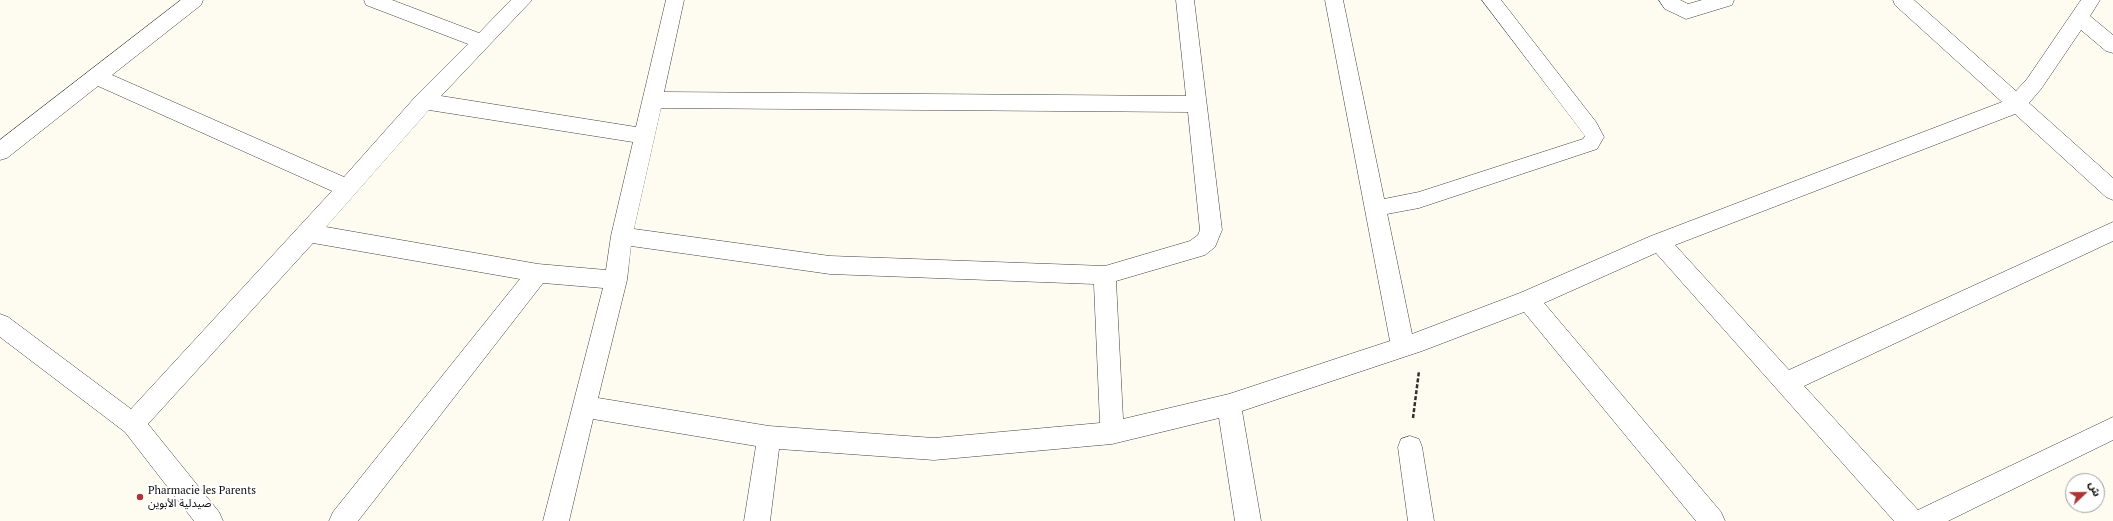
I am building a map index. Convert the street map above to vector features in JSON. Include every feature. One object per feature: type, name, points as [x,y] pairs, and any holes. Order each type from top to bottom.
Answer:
[{"type":"street","points":[[0,152],[194,0]]},
{"type":"street","points":[[373,0],[482,42]]},
{"type":"street","points":[[134,424],[308,233],[424,101],[522,0]]},
{"type":"street","points":[[556,521],[616,280],[622,236],[654,100],[675,0]]},
{"type":"street","points":[[622,236],[830,265],[1105,275],[1196,248],[1207,241],[1211,230],[1185,0]]},
{"type":"street","points":[[1334,0],[1376,208],[1413,344]]},
{"type":"street","points":[[1668,0],[1686,12],[1725,0]]},
{"type":"street","points":[[1907,2],[2016,105],[2113,191]]},
{"type":"street","points":[[585,407],[769,437],[934,449],[1112,433],[1229,405],[1413,344],[1528,300],[1658,242],[2016,105],[2034,84],[2085,9],[2113,46]]},
{"type":"street","points":[[96,77],[347,188]]},
{"type":"street","points":[[654,100],[1197,104]]},
{"type":"street","points":[[424,101],[645,136]]},
{"type":"street","points":[[1785,382],[2113,231]]},
{"type":"street","points":[[308,233],[538,273],[616,280]]},
{"type":"street","points":[[1658,242],[1911,521]]},
{"type":"street","points":[[342,521],[538,273]]},
{"type":"street","points":[[1105,275],[1112,433]]},
{"type":"street","points":[[1528,300],[1712,521]]},
{"type":"street","points":[[0,324],[134,424],[210,521]]},
{"type":"street","points":[[1229,405],[1248,521]]},
{"type":"street","points":[[1922,521],[2113,428]]},
{"type":"street","points":[[757,521],[769,437]]},
{"type":"street","points":[[1410,447],[1421,521]]},
{"type":"lane","points":[[1376,208],[1419,200],[1590,144],[1595,137],[1590,128],[1491,0]]},
{"type":"path","points":[[1410,447],[1413,344]]},
{"type":"place","name":"Pharmacie les Parents صيدلية الأبوين","points":[[140,497]]}]
